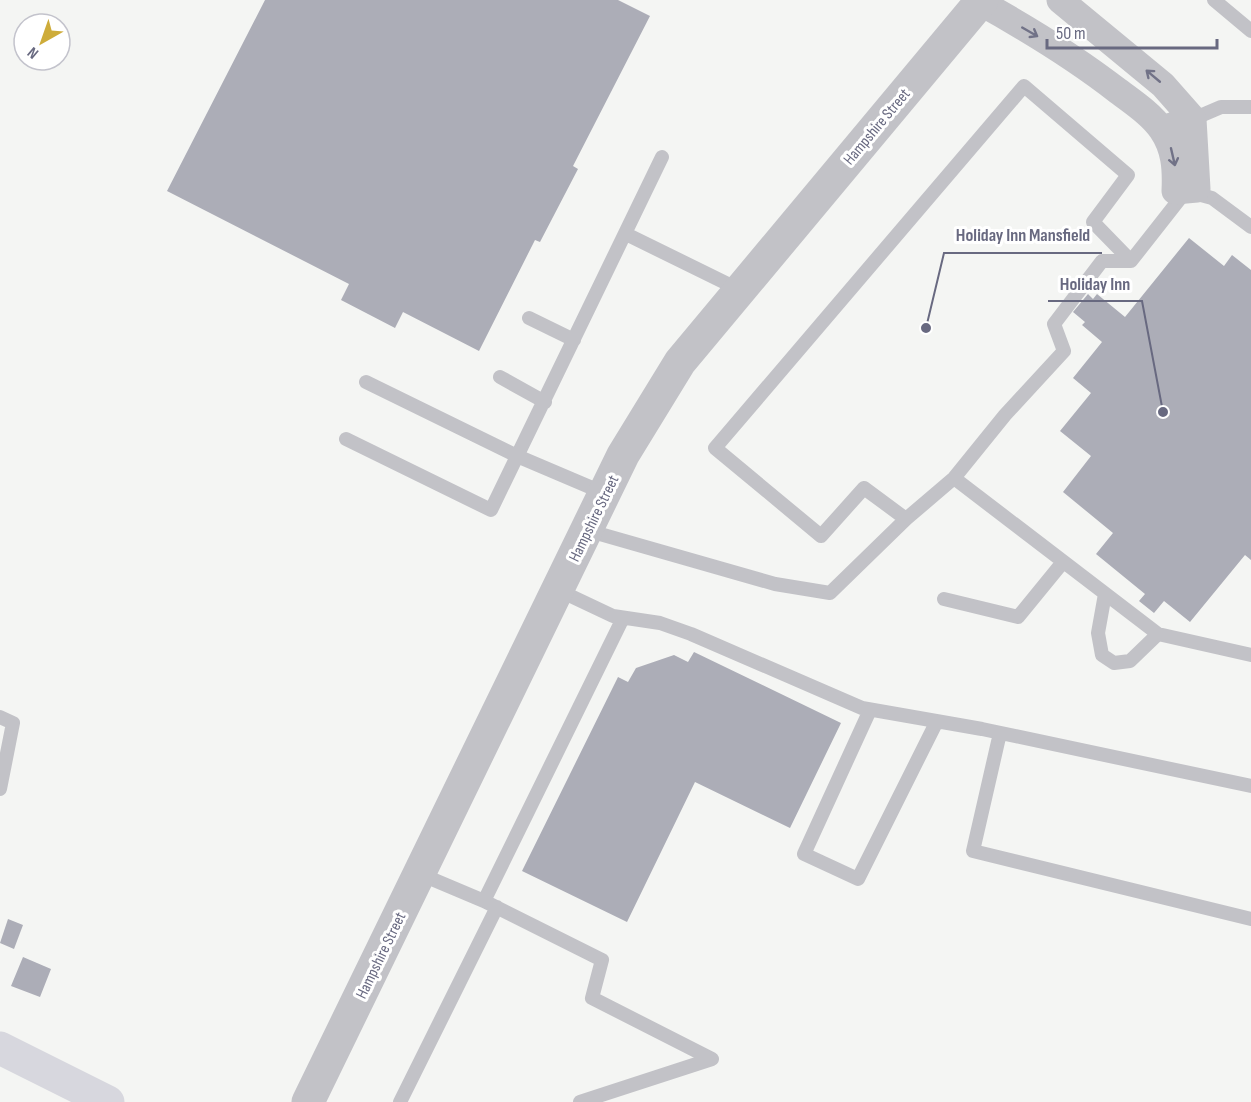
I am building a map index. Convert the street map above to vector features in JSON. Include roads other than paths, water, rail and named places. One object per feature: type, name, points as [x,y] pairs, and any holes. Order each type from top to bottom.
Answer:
[{"type":"main road","points":[[0,1048],[108,1102]]},
{"type":"street","points":[[979,1],[1076,58],[1134,103],[1162,129],[1172,148],[1176,167],[1175,191],[1197,189],[1193,119],[1163,85],[1060,0]]},
{"type":"street","name":"Hampshire Street","points":[[308,1102],[623,455],[680,362],[738,289],[979,1]]},
{"type":"street","points":[[1162,129],[1193,119]]},
{"type":"lane","points":[[1214,0],[1251,31]]},
{"type":"lane","points":[[906,519],[864,488],[821,536],[715,448],[1024,86],[1128,175],[1093,222],[1131,261]]},
{"type":"lane","points":[[1193,119],[1221,107],[1251,107]]},
{"type":"lane","points":[[346,439],[491,510],[662,157]]},
{"type":"lane","points":[[1131,261],[1186,191],[1212,198],[1251,227]]},
{"type":"lane","points":[[626,234],[738,289]]},
{"type":"lane","points":[[586,530],[775,584],[830,592],[906,519],[954,478],[1005,415],[1064,351],[1053,324],[1102,261],[1131,261]]},
{"type":"lane","points":[[529,318],[574,340]]},
{"type":"lane","points":[[500,378],[545,402]]},
{"type":"lane","points":[[366,382],[517,456],[604,493]]},
{"type":"lane","points":[[954,478],[1158,634],[1251,655]]},
{"type":"lane","points":[[944,599],[1018,616],[1063,562]]},
{"type":"lane","points":[[558,590],[613,616],[660,623],[691,634],[870,710],[1000,733],[1251,786]]},
{"type":"lane","points":[[1105,594],[1098,633],[1102,654],[1114,663],[1130,661],[1158,634]]},
{"type":"lane","points":[[400,1102],[622,618]]},
{"type":"lane","points":[[870,710],[804,854],[858,879],[937,721]]},
{"type":"lane","points":[[0,717],[13,723],[0,789]]},
{"type":"lane","points":[[1000,733],[973,851],[1251,920]]},
{"type":"lane","points":[[419,873],[491,904],[602,960],[592,998],[712,1059],[580,1102]]},
{"type":"place","name":"Holiday Inn Mansfield","points":[[926,328]]},
{"type":"place","name":"Holiday Inn","points":[[1163,412]]}]
